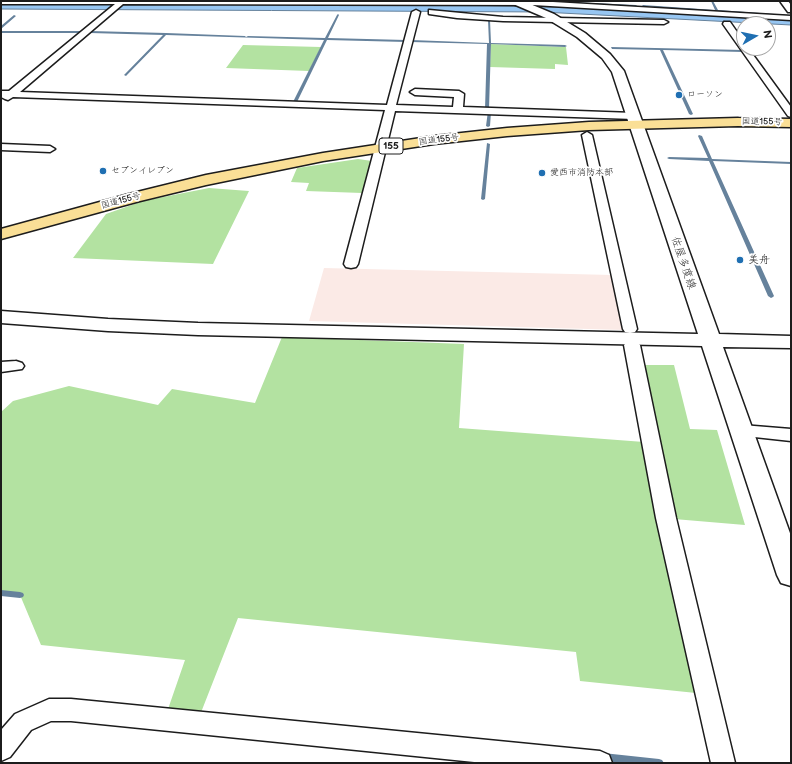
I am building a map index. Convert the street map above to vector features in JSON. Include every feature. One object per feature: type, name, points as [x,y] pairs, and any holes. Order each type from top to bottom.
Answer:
[{"type":"highway","name":"国道155号","points":[[1,234],[135,197],[206,180],[323,157],[380,148],[507,132],[589,126],[635,120],[791,123]]},
{"type":"main road","name":"佐屋多度線","points":[[518,2],[554,18],[581,34],[606,56],[618,71],[742,431],[783,528],[791,575]]},
{"type":"main road","points":[[1,317],[108,325],[198,329],[791,342]]},
{"type":"street","points":[[784,1],[791,10]]},
{"type":"street","points":[[1,2],[118,7],[518,2],[791,18]]},
{"type":"street","points":[[97,11],[118,7]]},
{"type":"street","points":[[1,103],[118,7]]},
{"type":"street","points":[[351,264],[386,128],[412,12],[432,12],[457,16],[503,19],[554,18],[670,22]]},
{"type":"street","points":[[736,24],[723,24],[736,39]]},
{"type":"street","points":[[750,56],[791,114]]},
{"type":"street","points":[[411,108],[416,89],[459,94],[458,110]]},
{"type":"street","points":[[1,94],[390,107],[635,120]]},
{"type":"street","points":[[587,135],[631,337],[666,518],[723,763]]},
{"type":"street","points":[[1,147],[50,149]]},
{"type":"street","points":[[742,431],[791,435]]},
{"type":"street","points":[[1,749],[24,722],[49,710],[71,710],[600,763]]},
{"type":"shaded area","points":[[324,268],[612,275],[624,330],[309,321]]},
{"type":"green space","points":[[491,44],[566,47],[568,65],[555,64],[555,69],[490,67]]},
{"type":"green space","points":[[243,45],[321,47],[309,71],[226,68]]},
{"type":"green space","points":[[358,159],[372,161],[362,193],[306,191],[309,183],[291,182],[297,168]]},
{"type":"green space","points":[[209,188],[249,191],[213,264],[73,258],[106,214],[143,201]]},
{"type":"green space","points":[[282,337],[464,344],[459,428],[644,442],[696,693],[580,681],[576,652],[238,618],[200,715],[167,712],[185,660],[41,645],[20,595],[1,593],[1,412],[13,401],[69,386],[158,405],[172,389],[255,403]]},
{"type":"green space","points":[[645,365],[674,365],[690,429],[717,430],[745,525],[674,519]]},
{"type":"water","points":[[1,4],[466,5],[586,8],[736,16],[736,22],[542,12],[1,9]]},
{"type":"water","points":[[776,18],[791,19],[791,25],[776,24]]},
{"type":"waterway","points":[[712,1],[717,11]]},
{"type":"waterway","points":[[571,3],[636,6]]},
{"type":"waterway","points":[[643,6],[717,11]]},
{"type":"waterway","points":[[717,11],[787,15]]},
{"type":"waterway","points":[[326,39],[338,15]]},
{"type":"waterway","points":[[1,28],[15,16]]},
{"type":"waterway","points":[[489,20],[490,42]]},
{"type":"waterway","points":[[1,32],[83,32]]},
{"type":"waterway","points":[[90,32],[166,34]]},
{"type":"waterway","points":[[126,75],[166,34]]},
{"type":"waterway","points":[[166,34],[245,37]]},
{"type":"waterway","points":[[248,37],[326,39]]},
{"type":"waterway","points":[[295,102],[326,39]]},
{"type":"waterway","points":[[326,39],[406,41]]},
{"type":"waterway","points":[[411,41],[565,46]]},
{"type":"waterway","points":[[487,109],[489,44]]},
{"type":"waterway","points":[[612,48],[661,49]]},
{"type":"waterway","points":[[661,49],[736,51]]},
{"type":"waterway","points":[[661,49],[691,114]]},
{"type":"waterway","points":[[488,126],[489,112]]},
{"type":"waterway","points":[[700,136],[711,160]]},
{"type":"waterway","points":[[483,199],[488,144]]},
{"type":"waterway","points":[[669,158],[711,160]]},
{"type":"waterway","points":[[711,160],[791,163]]},
{"type":"waterway","points":[[711,160],[771,296]]},
{"type":"waterway","points":[[1,593],[20,595]]},
{"type":"waterway","points":[[603,757],[659,763]]},
{"type":"place","name":"ローソン","points":[[679,95]]},
{"type":"place","name":"セブンイレブン","points":[[103,171]]},
{"type":"place","name":"愛西市消防本部","points":[[542,173]]},
{"type":"place","name":"美舟","points":[[740,260]]}]
